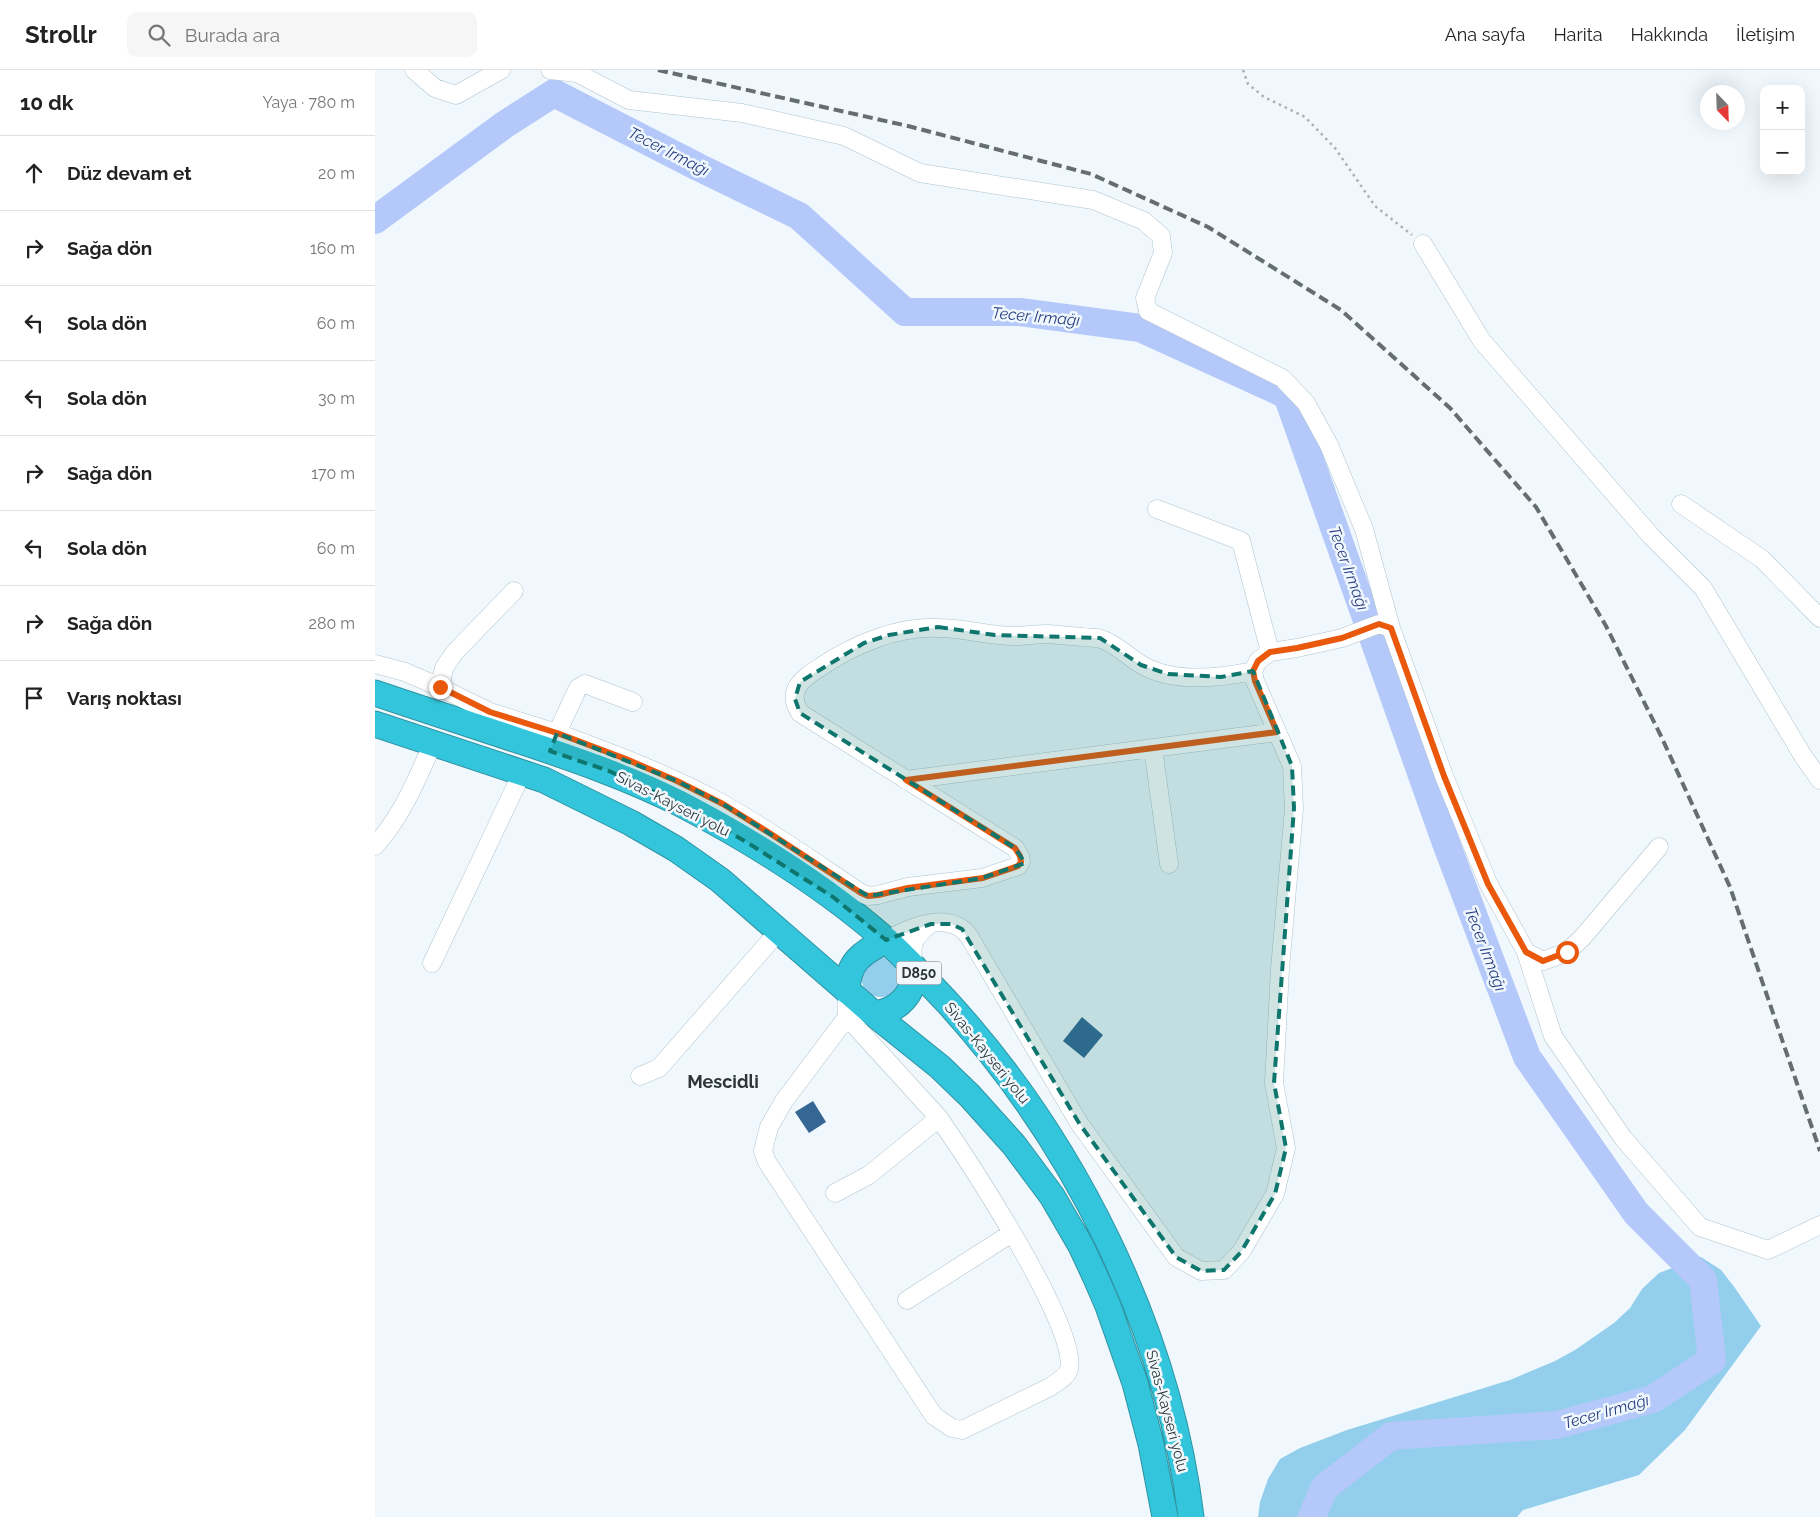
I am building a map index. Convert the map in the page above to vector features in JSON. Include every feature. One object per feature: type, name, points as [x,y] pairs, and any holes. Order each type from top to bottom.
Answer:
[{"type":"highway","name":"Sivas-Kayseri yolu","points":[[375,693],[554,742],[609,772],[679,803],[748,843],[833,897],[886,940],[915,968],[974,1032],[1027,1102],[1054,1142],[1100,1224],[1120,1268],[1159,1367],[1177,1439],[1191,1517]]},
{"type":"highway","name":"Sivas-Kayseri yolu","points":[[375,724],[544,780],[631,823],[677,849],[720,880],[874,1014],[940,1067],[996,1122],[1053,1196],[1081,1246],[1108,1306],[1135,1383],[1151,1444],[1165,1517]]},
{"type":"highway","points":[[847,991],[849,974],[855,961],[866,951],[886,940]]},
{"type":"highway","points":[[874,1014],[888,1011],[907,996],[913,985],[915,968]]},
{"type":"street","points":[[414,70],[435,88],[456,95],[501,70]]},
{"type":"street","points":[[550,70],[577,73],[629,100],[742,113],[844,136],[920,172],[1093,200],[1144,221],[1161,236],[1163,253],[1145,298],[1148,311],[1282,378],[1306,402],[1329,445],[1364,529],[1385,626],[1488,884],[1526,952],[1553,1036],[1623,1138],[1701,1227],[1768,1250],[1820,1225]]},
{"type":"street","points":[[1423,244],[1482,341],[1651,536],[1703,588],[1803,756],[1819,777]]},
{"type":"street","points":[[1681,504],[1762,559],[1820,618]]},
{"type":"street","points":[[1157,510],[1241,541],[1270,652]]},
{"type":"street","points":[[440,687],[444,668],[454,654],[514,591]]},
{"type":"street","points":[[886,940],[910,929],[941,923],[956,925],[967,934],[1079,1123],[1176,1257],[1201,1271],[1225,1270],[1241,1252],[1275,1194],[1286,1148],[1274,1083],[1280,969],[1294,808],[1292,766],[1255,681],[1253,671],[1258,661],[1270,652],[1342,638],[1385,626]]},
{"type":"street","points":[[375,664],[405,672],[440,687],[554,742],[626,759],[677,781],[723,804],[868,896],[908,888],[983,878],[1018,866],[1021,862],[1015,848],[800,713],[796,706],[795,692],[800,682],[831,660],[864,643],[889,635],[913,630],[938,628],[995,635],[1048,634],[1099,638],[1114,645],[1141,665],[1168,674],[1221,677],[1253,671]]},
{"type":"street","points":[[554,742],[578,688],[585,684],[633,702]]},
{"type":"street","points":[[906,780],[1277,732]]},
{"type":"street","points":[[375,846],[397,816],[413,789],[433,743]]},
{"type":"street","points":[[1153,748],[1169,864]]},
{"type":"street","points":[[432,963],[523,773]]},
{"type":"street","points":[[1526,952],[1543,961],[1567,952],[1582,938],[1659,847]]},
{"type":"street","points":[[915,968],[911,953],[913,942],[931,924]]},
{"type":"street","points":[[639,1076],[659,1068],[779,932]]},
{"type":"street","points":[[847,991],[847,1017],[784,1101],[769,1127],[763,1151],[767,1162],[934,1416],[952,1428],[962,1430],[1063,1378],[1069,1370],[1067,1344],[1041,1287],[969,1162],[939,1118],[847,1017]]},
{"type":"street","points":[[847,1017],[874,1014]]},
{"type":"street","points":[[835,1193],[869,1175],[939,1118]]},
{"type":"street","points":[[907,1300],[1011,1233]]},
{"type":"path","points":[[1243,70],[1248,84],[1265,98],[1305,117],[1335,148],[1375,206],[1423,244]]},
{"type":"highlighted area","points":[[938,627],[995,635],[1100,638],[1141,665],[1168,674],[1221,677],[1253,671],[1292,766],[1294,808],[1274,1083],[1286,1148],[1275,1194],[1241,1252],[1224,1270],[1201,1271],[1176,1257],[1079,1123],[962,929],[951,924],[931,924],[886,940],[833,897],[748,843],[678,803],[609,771],[550,751],[557,733],[677,781],[723,804],[868,896],[982,878],[1025,863],[1015,848],[800,713],[795,699],[800,682],[864,643],[889,635]]},
{"type":"shaded area","points":[[881,957],[895,963],[901,977],[895,991],[881,997],[867,991],[861,977],[867,963]]},
{"type":"shaded area","points":[[1701,1257],[1721,1270],[1761,1326],[1685,1430],[1639,1475],[1523,1510],[1517,1517],[1258,1517],[1260,1502],[1268,1479],[1280,1459],[1300,1448],[1347,1430],[1510,1380],[1555,1361],[1575,1350],[1614,1323],[1630,1308],[1642,1289],[1659,1273]]},
{"type":"building","points":[[1082,1017],[1103,1035],[1084,1058],[1063,1041]]},
{"type":"building","points":[[813,1101],[826,1122],[809,1133],[795,1112]]},
{"type":"waterway","name":"Tecer Irmağı","points":[[375,220],[504,125],[554,93],[698,167],[799,216],[905,312],[1020,312],[1140,328],[1287,395],[1446,843],[1527,1057],[1636,1213],[1703,1280],[1712,1360],[1653,1399],[1557,1425],[1391,1436],[1324,1488],[1312,1517]]},
{"type":"railway","points":[[658,70],[908,126],[1091,174],[1208,227],[1341,310],[1450,408],[1536,507],[1606,626],[1661,736],[1730,887],[1820,1151]]},
{"type":"district","name":"Mescidli","points":[[723,1082]]},
{"type":"route","points":[[440,687],[490,712],[557,733],[677,781],[723,804],[868,896],[908,888],[983,878],[1018,866],[1021,862],[1015,848],[906,780],[1277,732],[1255,681],[1253,671],[1258,661],[1270,652],[1342,638],[1379,624],[1391,628],[1444,776],[1488,884],[1526,952],[1543,961],[1567,952]]}]
